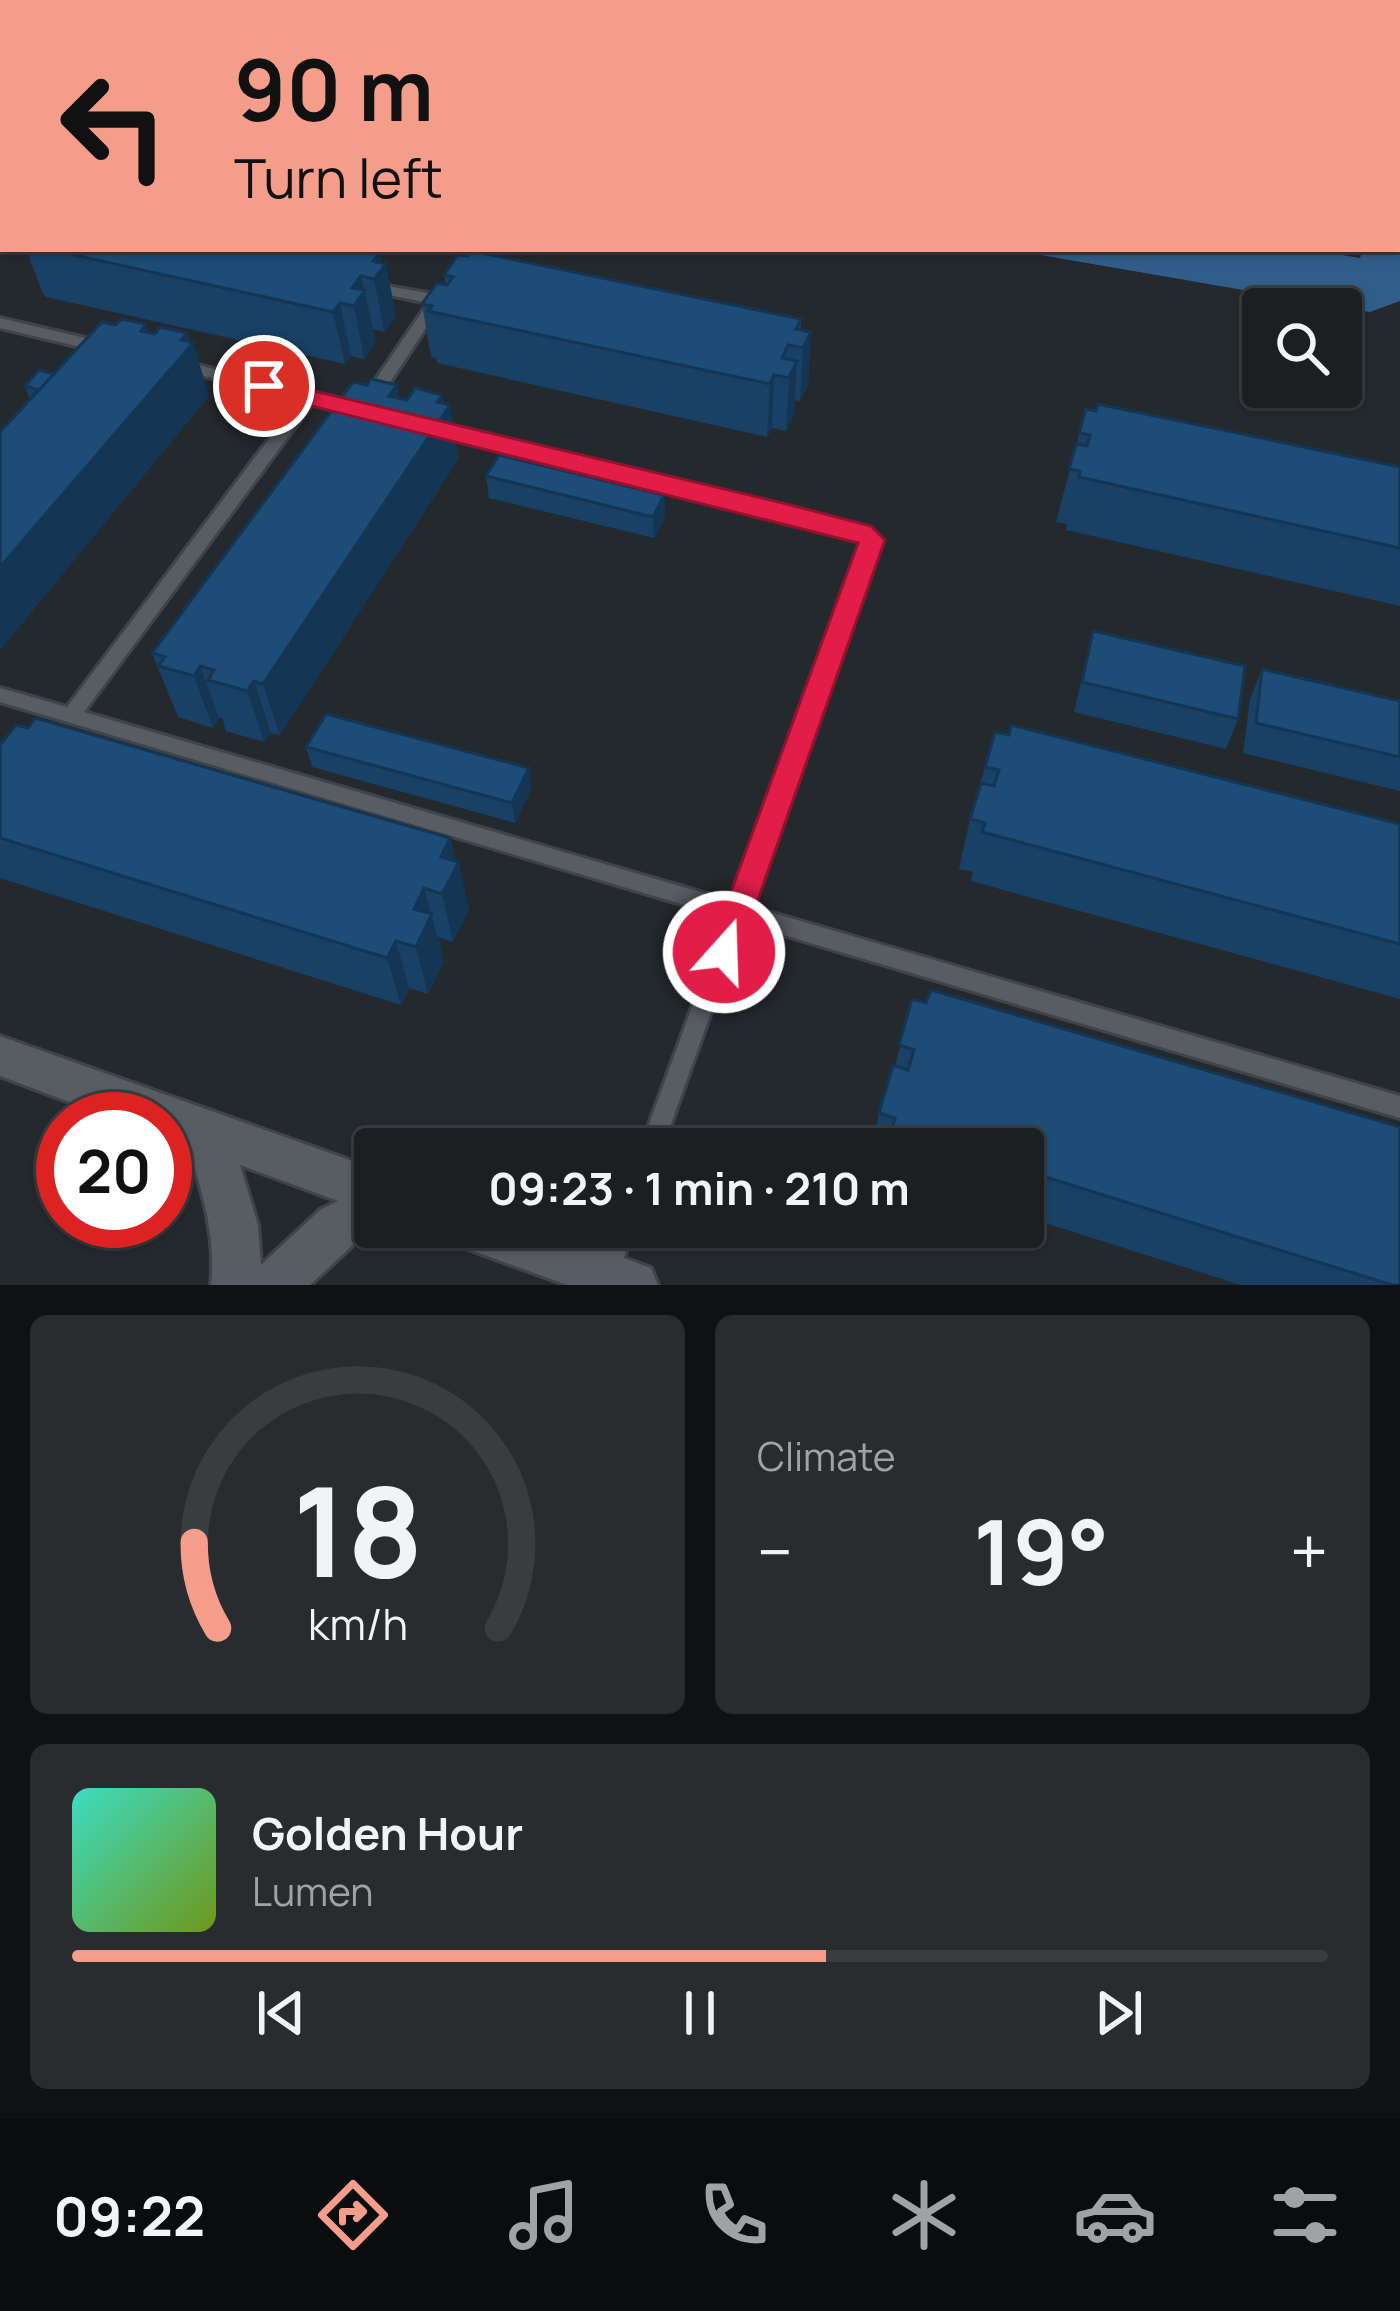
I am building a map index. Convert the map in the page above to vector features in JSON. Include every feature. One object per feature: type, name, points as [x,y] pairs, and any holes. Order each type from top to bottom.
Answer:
[{"type":"street","points":[[0,1056],[354,1184]]},
{"type":"street","points":[[204,1128],[230,1204],[236,1239],[235,1285]]},
{"type":"street","points":[[275,1285],[337,1227],[354,1218]]},
{"type":"street","points":[[530,1248],[620,1280]]},
{"type":"lane","points":[[349,282],[441,294],[363,410]]},
{"type":"lane","points":[[0,322],[132,355]]},
{"type":"lane","points":[[154,360],[386,415]]},
{"type":"lane","points":[[70,716],[308,397]]},
{"type":"lane","points":[[408,421],[844,527],[872,540],[659,1128]]},
{"type":"lane","points":[[0,695],[1400,1107]]},
{"type":"lane","points":[[620,1280],[621,1248]]},
{"type":"shaded area","points":[[1023,252],[1325,252],[1360,258],[1362,252],[1400,252],[1400,301],[1370,312],[1362,311],[1362,288],[1242,290]]},
{"type":"building","points":[[61,252],[380,252],[373,261],[386,264],[374,279],[361,276],[352,288],[365,290],[354,306],[340,303],[333,312]]},
{"type":"building","points":[[477,252],[801,319],[796,329],[811,332],[803,348],[788,345],[782,358],[797,361],[789,378],[774,375],[770,384],[428,311],[432,306],[422,304],[437,283],[447,285],[453,277],[444,275],[458,255]]},
{"type":"building","points":[[121,319],[146,324],[141,331],[155,334],[160,327],[187,333],[181,340],[193,343],[0,567],[0,432],[102,322],[116,325]]},
{"type":"building","points":[[39,370],[54,374],[39,390],[25,386]]},
{"type":"building","points":[[371,379],[397,385],[389,396],[407,400],[415,388],[442,395],[437,402],[450,405],[263,684],[254,681],[247,691],[208,680],[214,670],[200,666],[194,676],[158,666],[165,657],[152,653],[353,382],[367,385]]},
{"type":"building","points":[[1098,404],[1400,467],[1400,548],[1079,477],[1080,471],[1069,469],[1076,444],[1087,446],[1090,435],[1079,433],[1086,409],[1096,411]]},
{"type":"building","points":[[499,455],[664,495],[653,517],[486,476]]},
{"type":"building","points":[[1093,631],[1245,666],[1238,719],[1082,682]]},
{"type":"building","points":[[1262,669],[1400,701],[1400,757],[1256,723]]},
{"type":"building","points":[[326,714],[529,768],[512,803],[306,747]]},
{"type":"building","points":[[35,718],[450,838],[441,857],[459,862],[442,894],[424,888],[414,909],[432,914],[416,947],[396,941],[387,958],[0,838],[0,745],[16,725],[28,728]]},
{"type":"building","points":[[1011,725],[1400,824],[1400,944],[982,832],[985,823],[970,819],[981,783],[994,786],[999,770],[985,767],[995,732],[1009,735]]},
{"type":"building","points":[[931,990],[1400,1127],[1400,1285],[1044,1177],[1044,1128],[892,1128],[895,1118],[879,1113],[893,1065],[908,1070],[914,1050],[899,1045],[912,999],[926,1003]]},
{"type":"route","points":[[264,386],[787,513],[862,532],[872,540],[724,952]]}]
